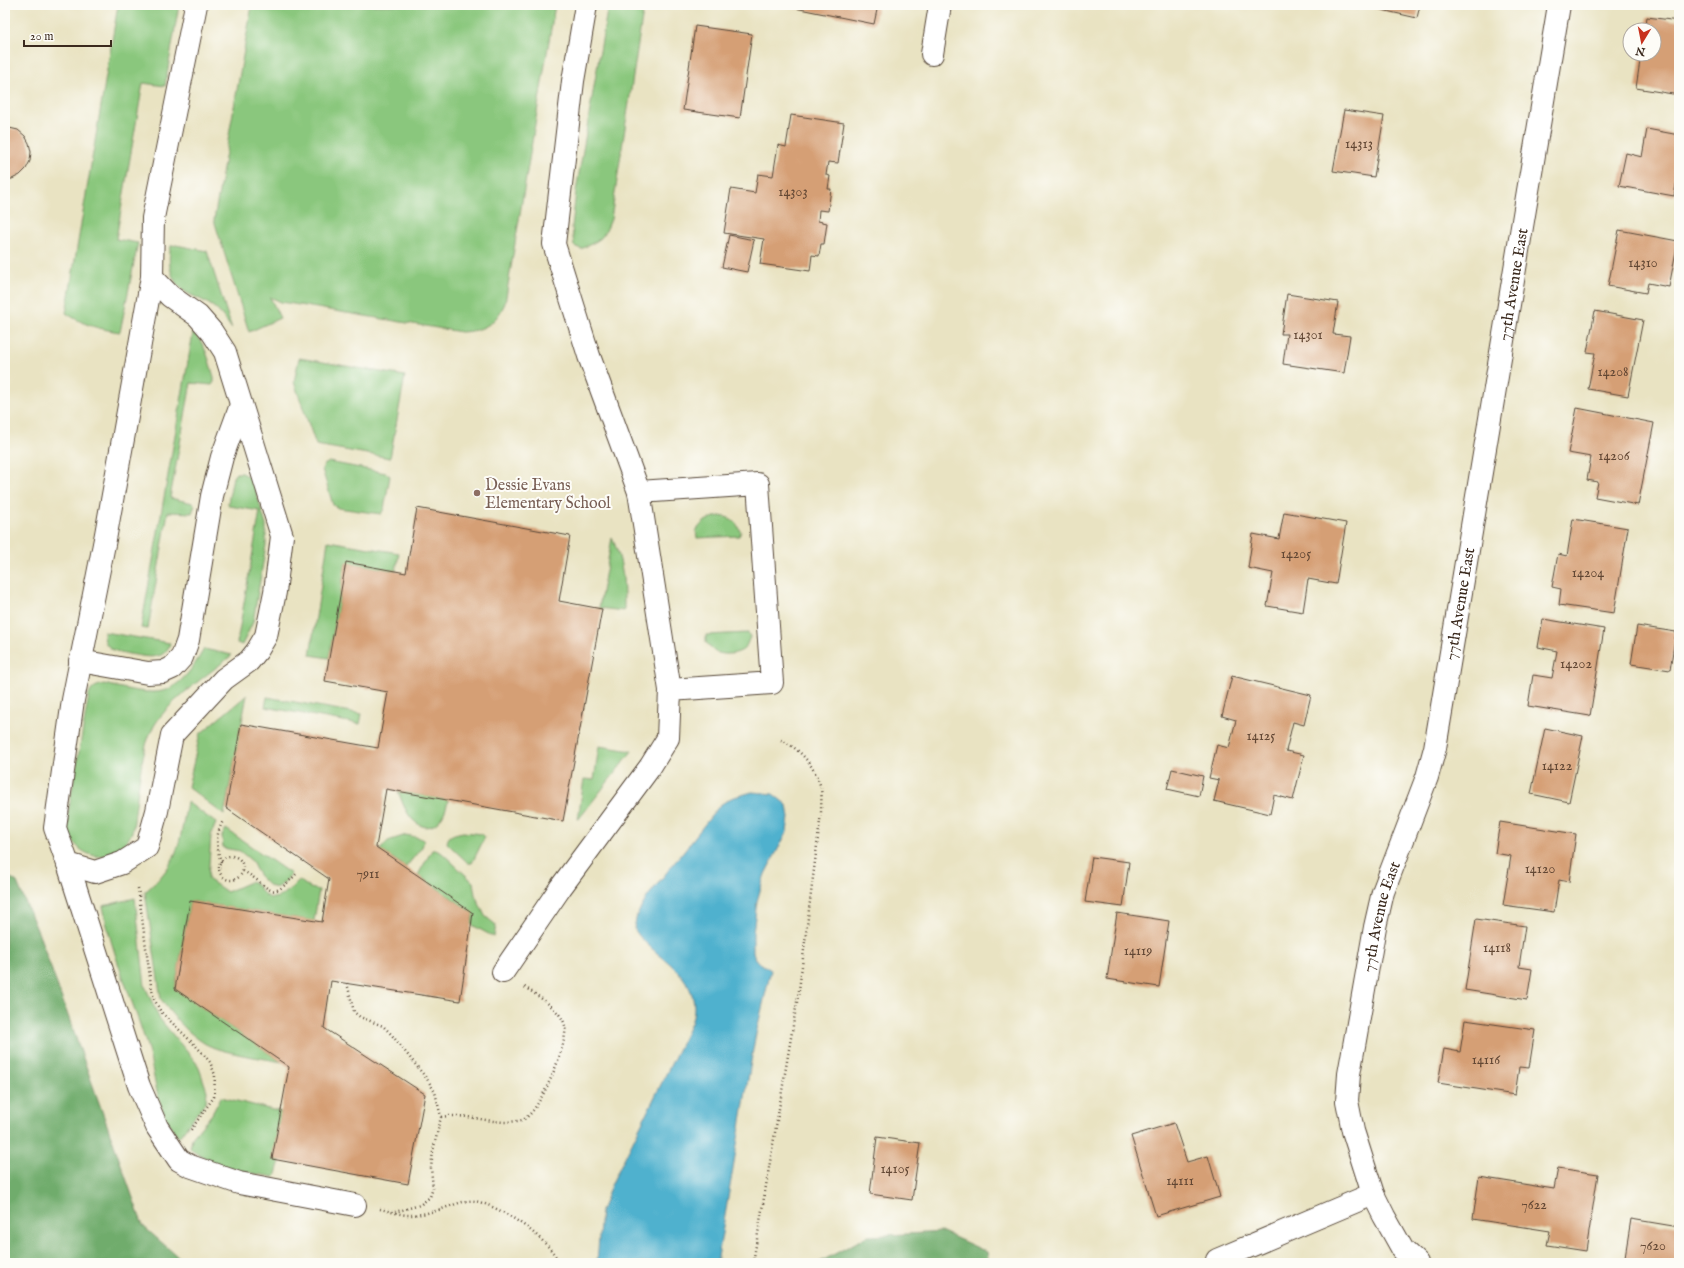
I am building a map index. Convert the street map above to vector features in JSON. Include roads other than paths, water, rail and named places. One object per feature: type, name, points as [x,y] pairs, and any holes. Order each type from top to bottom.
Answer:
[{"type":"street","points":[[196,5],[153,218],[152,277],[106,534],[72,700],[55,828],[68,864],[139,1086],[157,1127],[179,1160],[190,1166],[239,1183],[355,1205]]},
{"type":"street","points":[[503,972],[561,887],[650,767],[668,738],[670,690],[639,492],[589,356],[554,244],[573,81],[586,5]]},
{"type":"street","points":[[932,54],[940,5]]},
{"type":"street","name":"77th Avenue East","points":[[1417,1263],[1403,1250],[1373,1194],[1353,1131],[1348,1101],[1349,1074],[1375,927],[1383,892],[1427,777],[1435,748],[1559,5]]},
{"type":"street","points":[[68,864],[95,872],[122,863],[147,847],[157,811],[172,735],[224,679],[249,661],[257,651],[266,636],[275,592],[282,536],[225,352],[212,332],[198,316],[170,296],[152,277]]},
{"type":"street","points":[[80,661],[148,673],[163,672],[172,668],[182,657],[188,640],[212,496],[222,457],[241,405]]},
{"type":"street","points":[[639,492],[758,484],[772,683],[670,690]]},
{"type":"street","points":[[1217,1260],[1373,1194]]},
{"type":"water","points":[[752,792],[773,794],[787,805],[789,818],[787,832],[765,874],[757,901],[753,933],[753,952],[755,960],[771,970],[755,1038],[717,1263],[597,1263],[601,1211],[612,1183],[690,1026],[693,1017],[693,997],[690,988],[679,973],[639,935],[634,928],[637,915],[648,896],[720,805],[731,798]]},
{"type":"place","name":"Dessie Evans Elementary School","points":[[477,493]]}]
